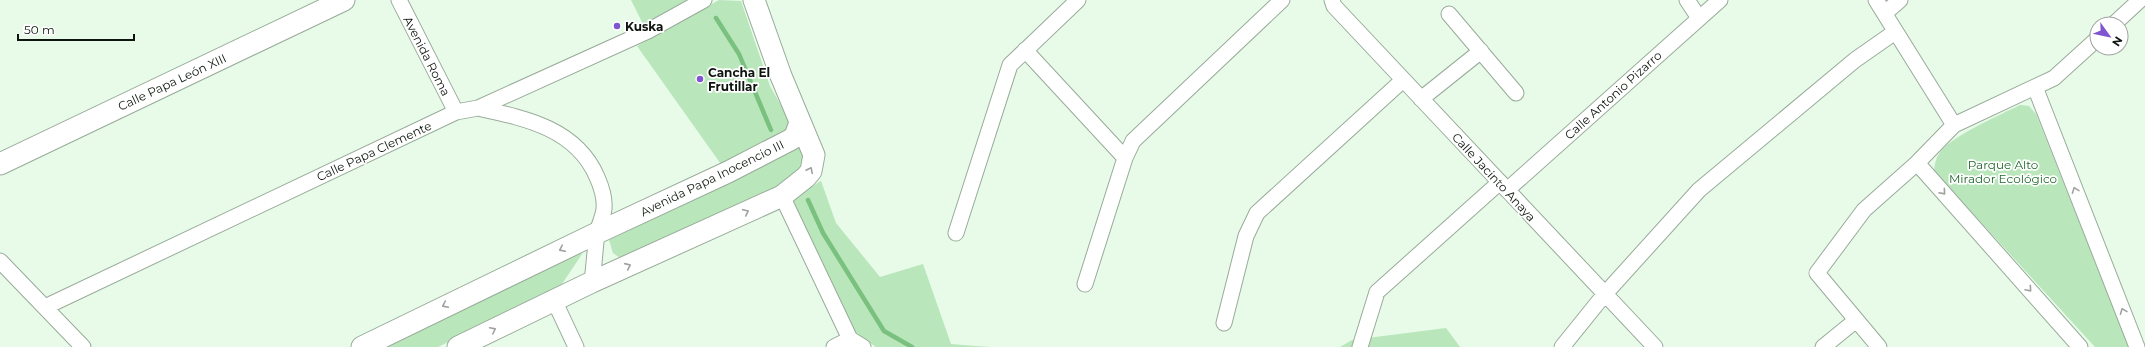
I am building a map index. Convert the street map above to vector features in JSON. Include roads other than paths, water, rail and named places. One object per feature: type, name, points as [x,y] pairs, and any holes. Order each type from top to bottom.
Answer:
[{"type":"street","name":"Calle Papa León XIII","points":[[0,164],[344,0]]},
{"type":"street","name":"Avenida Roma","points":[[399,0],[456,112]]},
{"type":"street","name":"Calle Papa Clemente","points":[[45,307],[456,112],[478,108],[648,31],[704,0]]},
{"type":"street","points":[[458,347],[592,282],[782,196],[806,177],[813,164],[813,148],[800,122],[754,0]]},
{"type":"street","points":[[956,233],[1010,65],[1078,0]]},
{"type":"street","points":[[1085,284],[1125,158],[1133,141],[1282,0]]},
{"type":"street","points":[[1687,0],[1699,18]]},
{"type":"street","name":"Calle Antonio Pizarro","points":[[1360,347],[1377,292],[1720,0]]},
{"type":"street","points":[[1876,0],[1954,125]]},
{"type":"street","points":[[1885,13],[1900,0]]},
{"type":"street","points":[[2123,16],[2140,0]]},
{"type":"street","name":"Calle Jacinto Anaya","points":[[1333,3],[1403,80],[1655,347]]},
{"type":"street","points":[[1449,14],[1516,93]]},
{"type":"street","points":[[1562,347],[1604,294],[1699,190],[1855,60],[1895,32]]},
{"type":"street","points":[[1879,347],[1855,321],[1817,273],[1864,210],[1917,163],[1954,125],[2054,78],[2089,46]]},
{"type":"street","points":[[1025,50],[1125,158]]},
{"type":"street","points":[[1421,99],[1481,51]]},
{"type":"street","points":[[1224,323],[1246,236],[1257,213],[1403,80]]},
{"type":"street","points":[[2035,87],[2137,347]]},
{"type":"street","points":[[478,108],[514,116],[548,128],[574,143],[591,163],[601,186],[604,208],[598,232],[592,282]]},
{"type":"street","name":"Avenida Papa Inocencio III","points":[[362,347],[598,232],[728,172],[792,139],[796,134],[800,122]]},
{"type":"street","points":[[1917,163],[2080,347]]},
{"type":"street","points":[[782,196],[850,339],[863,347]]},
{"type":"street","points":[[0,261],[83,347]]},
{"type":"street","points":[[554,300],[576,347]]},
{"type":"street","points":[[1823,347],[1855,321]]},
{"type":"street","points":[[834,347],[850,339]]},
{"type":"waterway","points":[[716,18],[739,54],[771,130]]},
{"type":"waterway","points":[[808,200],[823,233],[884,331],[912,347]]},
{"type":"place","name":"Kuska","points":[[617,26]]},
{"type":"place","name":"Cancha El Frutillar","points":[[700,79]]},
{"type":"park label","name":"Parque Alto Mirador Ecológico","points":[[2003,171]]}]
